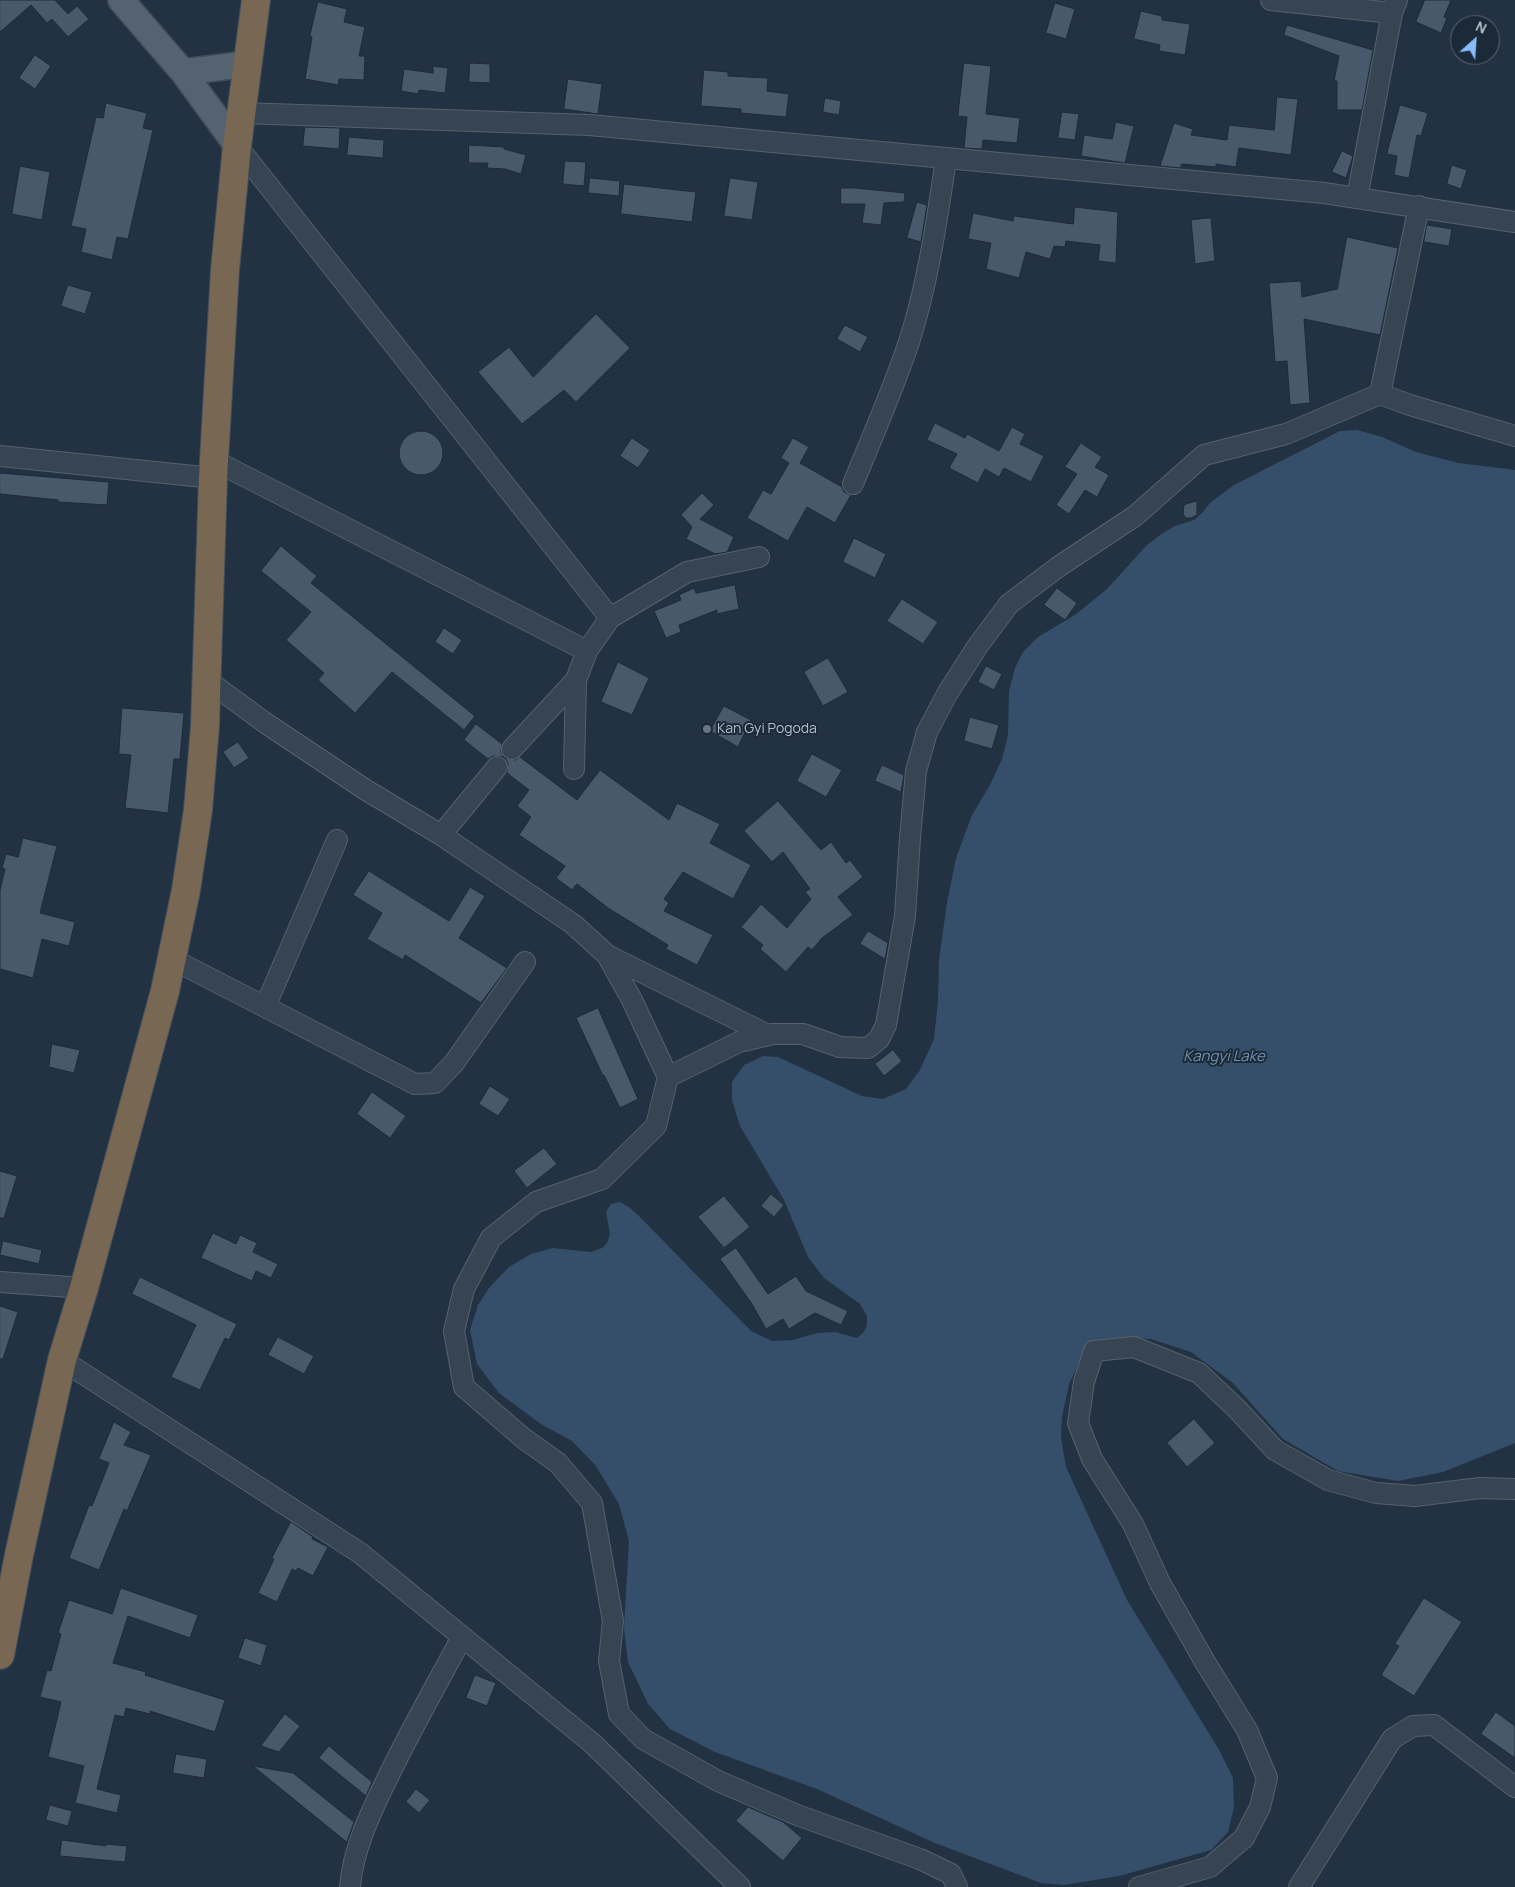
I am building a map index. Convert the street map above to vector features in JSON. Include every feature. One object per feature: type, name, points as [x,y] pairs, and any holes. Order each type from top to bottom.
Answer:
[{"type":"highway","points":[[0,1655],[19,1555],[62,1360],[84,1288],[162,1001],[186,890],[198,810],[207,680],[214,469],[225,270],[237,146],[256,0]]},
{"type":"main road","points":[[121,0],[183,72],[237,146]]},
{"type":"main road","points":[[183,72],[247,64]]},
{"type":"street","points":[[1271,0],[1394,7],[1357,198]]},
{"type":"street","points":[[242,113],[589,125],[1324,193],[1515,222]]},
{"type":"street","points":[[237,146],[610,618]]},
{"type":"street","points":[[853,484],[887,403],[909,341],[931,250],[946,159]]},
{"type":"street","points":[[1380,394],[1419,206]]},
{"type":"street","points":[[668,1077],[739,1042],[768,1035],[803,1034],[840,1047],[868,1048],[879,1039],[886,1025],[905,916],[916,771],[925,740],[947,694],[977,647],[1009,604],[1058,567],[1135,516],[1204,455],[1286,434],[1380,394],[1410,405],[1515,436]]},
{"type":"street","points":[[0,456],[214,469],[587,651]]},
{"type":"street","points":[[574,769],[576,680],[587,651],[610,618],[687,572],[759,557]]},
{"type":"street","points":[[207,680],[264,722],[366,790],[441,835],[573,924],[607,955],[768,1035]]},
{"type":"street","points":[[512,749],[576,680]]},
{"type":"street","points":[[441,835],[497,767]]},
{"type":"street","points":[[265,1007],[337,840]]},
{"type":"street","points":[[607,955],[632,1000],[668,1077],[656,1126],[602,1179],[536,1202],[491,1238],[464,1289],[454,1331],[464,1387],[524,1438],[558,1462],[592,1503],[613,1621],[609,1661],[619,1714],[642,1739],[718,1781],[797,1815],[920,1859],[951,1874],[957,1887]]},
{"type":"street","points":[[172,959],[415,1084],[435,1083],[454,1063],[525,962]]},
{"type":"street","points":[[0,1282],[84,1288]]},
{"type":"street","points":[[1139,1887],[1210,1868],[1244,1838],[1260,1807],[1267,1778],[1247,1730],[1205,1662],[1160,1583],[1133,1524],[1092,1459],[1078,1424],[1084,1382],[1094,1351],[1134,1347],[1199,1373],[1276,1450],[1328,1480],[1376,1493],[1415,1496],[1480,1488],[1515,1489]]},
{"type":"street","points":[[62,1360],[360,1553],[592,1743],[740,1887]]},
{"type":"street","points":[[350,1887],[351,1867],[368,1819],[407,1738],[462,1637]]},
{"type":"street","points":[[1299,1887],[1392,1739],[1413,1726],[1434,1725],[1515,1787]]},
{"type":"water","name":"Kangyi Lake","points":[[1357,430],[1382,437],[1416,452],[1458,463],[1515,470],[1515,1443],[1443,1472],[1398,1481],[1338,1471],[1283,1439],[1233,1383],[1191,1352],[1151,1339],[1122,1337],[1100,1343],[1081,1359],[1069,1384],[1062,1417],[1061,1438],[1066,1467],[1127,1600],[1218,1748],[1233,1778],[1234,1807],[1228,1832],[1211,1850],[1119,1876],[1064,1885],[1041,1883],[935,1843],[817,1789],[715,1752],[670,1729],[648,1704],[628,1662],[624,1628],[629,1541],[619,1504],[596,1466],[572,1441],[541,1424],[499,1393],[477,1364],[470,1330],[478,1305],[489,1288],[509,1267],[531,1254],[553,1248],[591,1252],[602,1248],[607,1243],[610,1234],[606,1212],[611,1204],[620,1202],[629,1207],[642,1219],[751,1331],[772,1341],[793,1340],[817,1333],[835,1332],[857,1338],[864,1332],[867,1325],[867,1316],[860,1304],[824,1278],[808,1257],[784,1200],[740,1126],[732,1100],[732,1082],[744,1065],[763,1056],[778,1057],[862,1096],[883,1099],[906,1089],[920,1070],[934,1039],[938,1001],[939,959],[956,858],[972,815],[990,785],[1002,759],[1008,735],[1009,691],[1015,668],[1023,652],[1038,637],[1075,615],[1107,589],[1147,545],[1175,526],[1194,520],[1211,502],[1234,485],[1340,431]]},
{"type":"building","points":[[0,0],[55,0],[68,14],[77,6],[89,19],[68,37],[52,19],[47,23],[31,5],[0,32]]},
{"type":"building","points":[[1425,0],[1451,0],[1444,17],[1447,18],[1441,33],[1416,22]]},
{"type":"building","points":[[318,2],[347,9],[344,22],[365,27],[359,56],[365,56],[364,80],[339,79],[338,85],[305,79],[312,37],[310,36]]},
{"type":"building","points":[[1055,3],[1075,9],[1066,39],[1046,33]]},
{"type":"building","points":[[1141,11],[1162,16],[1162,20],[1190,24],[1185,55],[1159,51],[1160,45],[1134,39]]},
{"type":"building","points":[[1287,25],[1373,50],[1362,110],[1337,110],[1337,81],[1334,81],[1339,56],[1284,35]]},
{"type":"building","points":[[35,55],[51,66],[35,89],[19,78]]},
{"type":"building","points":[[470,63],[490,64],[490,83],[469,82]]},
{"type":"building","points":[[964,63],[991,66],[986,114],[1020,118],[1017,143],[983,140],[982,149],[964,148],[967,117],[958,116]]},
{"type":"building","points":[[433,66],[448,68],[445,93],[419,90],[418,94],[401,91],[404,69],[433,73]]},
{"type":"building","points":[[704,70],[728,72],[728,76],[768,78],[767,91],[789,94],[786,117],[741,113],[741,109],[701,106]]},
{"type":"building","points":[[568,79],[602,84],[598,114],[564,109]]},
{"type":"building","points":[[1277,97],[1298,99],[1291,155],[1239,148],[1236,167],[1216,164],[1216,167],[1182,164],[1180,168],[1160,166],[1174,123],[1193,129],[1191,135],[1227,140],[1229,125],[1274,130]]},
{"type":"building","points":[[825,98],[841,101],[839,115],[823,112]]},
{"type":"building","points":[[106,103],[147,113],[143,128],[153,130],[128,239],[117,237],[112,260],[81,252],[86,229],[71,226],[96,117],[103,118]]},
{"type":"building","points":[[1400,105],[1428,113],[1421,136],[1417,135],[1409,178],[1394,175],[1397,156],[1387,154]]},
{"type":"building","points":[[1062,112],[1079,114],[1075,140],[1058,138]]},
{"type":"building","points":[[1116,122],[1134,126],[1125,163],[1081,156],[1084,135],[1112,139]]},
{"type":"building","points":[[305,127],[340,128],[339,149],[303,146]]},
{"type":"building","points":[[349,137],[384,140],[383,158],[347,155]]},
{"type":"building","points":[[469,145],[504,147],[504,149],[526,155],[521,174],[505,169],[487,168],[488,163],[469,163]]},
{"type":"building","points":[[1342,151],[1353,156],[1346,178],[1332,172]]},
{"type":"building","points":[[565,161],[586,162],[584,186],[563,184]]},
{"type":"building","points":[[1452,165],[1467,170],[1461,189],[1447,184]]},
{"type":"building","points":[[20,166],[50,172],[42,220],[12,214]]},
{"type":"building","points":[[590,178],[620,181],[619,196],[588,193]]},
{"type":"building","points":[[730,178],[758,182],[752,220],[724,216]]},
{"type":"building","points":[[624,184],[696,192],[692,222],[621,214]]},
{"type":"building","points":[[841,188],[905,193],[904,202],[884,203],[881,225],[862,223],[865,204],[841,204]]},
{"type":"building","points":[[917,202],[927,205],[921,242],[907,238]]},
{"type":"building","points":[[1075,207],[1118,212],[1116,263],[1098,261],[1100,245],[1066,241],[1065,247],[1054,246],[1050,259],[1026,252],[1019,278],[986,269],[991,243],[968,239],[973,213],[1013,221],[1014,216],[1073,224]]},
{"type":"building","points":[[1211,218],[1215,261],[1195,264],[1191,220]]},
{"type":"building","points":[[1427,225],[1452,229],[1449,246],[1424,242]]},
{"type":"building","points":[[1347,237],[1398,248],[1380,335],[1304,319],[1310,403],[1290,405],[1287,361],[1275,362],[1269,283],[1301,281],[1302,297],[1337,289]]},
{"type":"building","points":[[68,285],[92,292],[85,314],[61,306]]},
{"type":"building","points":[[596,314],[630,348],[576,402],[564,390],[522,424],[478,372],[509,347],[533,377]]},
{"type":"building","points":[[845,325],[868,337],[860,352],[837,339]]},
{"type":"building","points":[[935,423],[965,438],[967,434],[999,451],[1012,427],[1025,434],[1020,444],[1044,456],[1031,482],[1004,468],[999,477],[985,469],[978,483],[949,468],[957,454],[927,440]]},
{"type":"building","points":[[421,431],[433,435],[439,441],[443,453],[439,465],[433,471],[421,475],[409,471],[403,465],[399,453],[403,441],[409,435]]},
{"type":"building","points":[[632,438],[650,450],[638,468],[620,456]]},
{"type":"building","points":[[793,438],[809,447],[800,463],[842,487],[844,492],[851,495],[835,523],[807,507],[788,541],[747,518],[763,490],[771,494],[789,463],[781,458]]},
{"type":"building","points":[[1081,443],[1102,457],[1095,467],[1109,475],[1097,497],[1085,490],[1069,514],[1056,505],[1077,474],[1065,467]]},
{"type":"building","points":[[0,473],[109,482],[107,505],[58,502],[58,500],[0,494]]},
{"type":"building","points":[[702,493],[714,505],[700,519],[734,537],[727,552],[715,554],[686,539],[692,527],[681,515]]},
{"type":"building","points":[[1197,501],[1197,515],[1186,518],[1183,514],[1184,505]]},
{"type":"building","points":[[854,538],[886,554],[875,578],[843,562]]},
{"type":"building","points":[[281,546],[317,576],[311,583],[475,716],[464,730],[392,672],[355,713],[318,680],[324,673],[286,640],[311,612],[261,571]]},
{"type":"building","points":[[735,585],[739,609],[717,614],[717,610],[679,625],[681,632],[666,638],[654,611],[681,600],[679,595],[694,588],[696,593]]},
{"type":"building","points":[[1057,588],[1077,603],[1065,620],[1044,605]]},
{"type":"building","points":[[902,599],[938,622],[923,644],[887,621]]},
{"type":"building","points":[[444,628],[462,640],[453,654],[435,642]]},
{"type":"building","points":[[828,658],[848,692],[823,706],[804,672]]},
{"type":"building","points":[[618,662],[649,678],[632,715],[601,702]]},
{"type":"building","points":[[986,666],[1002,674],[994,690],[978,682]]},
{"type":"building","points":[[724,706],[751,720],[738,747],[710,731]]},
{"type":"building","points":[[122,708],[184,713],[180,759],[174,759],[168,813],[125,808],[131,755],[119,754]]},
{"type":"building","points":[[970,717],[999,725],[992,749],[964,741]]},
{"type":"building","points":[[476,724],[502,744],[501,752],[504,757],[493,756],[488,759],[464,740]]},
{"type":"building","points":[[238,742],[249,758],[234,768],[223,752]]},
{"type":"building","points":[[812,754],[842,770],[826,797],[797,781]]},
{"type":"building","points":[[520,757],[577,800],[600,770],[669,820],[677,803],[720,824],[710,843],[751,865],[733,899],[683,872],[664,899],[669,903],[664,911],[713,935],[697,965],[666,949],[668,945],[608,908],[577,884],[572,890],[556,878],[565,866],[519,835],[531,817],[517,806],[529,790],[507,773],[508,763],[505,758],[515,760]]},
{"type":"building","points":[[882,765],[904,775],[901,792],[875,781]]},
{"type":"building","points":[[778,801],[821,850],[831,842],[846,863],[850,860],[863,877],[838,897],[853,915],[822,938],[812,950],[808,947],[786,972],[760,949],[763,945],[741,927],[761,904],[787,928],[811,899],[805,892],[810,889],[783,852],[772,862],[744,831]]},
{"type":"building","points":[[23,838],[57,846],[40,913],[75,922],[69,946],[42,939],[33,978],[0,969],[0,890],[5,869],[2,868],[6,854],[18,857]]},
{"type":"building","points":[[369,871],[449,921],[470,887],[485,896],[459,938],[507,968],[481,1003],[405,955],[403,960],[367,939],[382,913],[353,895]]},
{"type":"building","points":[[868,931],[888,943],[885,959],[860,944]]},
{"type":"building","points":[[598,1008],[638,1099],[620,1108],[576,1018]]},
{"type":"building","points":[[52,1044],[80,1050],[74,1073],[49,1067]]},
{"type":"building","points":[[893,1050],[902,1061],[884,1076],[875,1064]]},
{"type":"building","points":[[490,1086],[510,1099],[498,1116],[479,1104]]},
{"type":"building","points":[[372,1092],[406,1116],[390,1138],[357,1114]]},
{"type":"building","points":[[544,1148],[557,1164],[527,1188],[514,1171]]},
{"type":"building","points":[[0,1171],[17,1176],[4,1218],[0,1218]]},
{"type":"building","points":[[771,1194],[784,1205],[774,1217],[761,1206]]},
{"type":"building","points":[[724,1196],[750,1227],[724,1248],[698,1217]]},
{"type":"building","points":[[213,1233],[236,1244],[240,1235],[257,1243],[253,1252],[278,1264],[271,1278],[256,1271],[252,1281],[201,1258]]},
{"type":"building","points":[[3,1241],[42,1250],[39,1264],[0,1255]]},
{"type":"building","points":[[736,1248],[768,1294],[796,1276],[806,1291],[848,1311],[841,1325],[815,1313],[789,1329],[783,1319],[766,1329],[752,1304],[720,1259]]},
{"type":"building","points":[[140,1277],[237,1324],[229,1340],[225,1338],[200,1390],[171,1377],[196,1325],[132,1294]]},
{"type":"building","points":[[0,1306],[18,1312],[3,1359],[0,1359]]},
{"type":"building","points":[[278,1337],[314,1356],[304,1374],[268,1355]]},
{"type":"building","points":[[1194,1419],[1215,1443],[1187,1467],[1167,1443]]},
{"type":"building","points":[[114,1422],[131,1432],[124,1445],[151,1455],[127,1511],[124,1509],[99,1570],[69,1558],[89,1505],[92,1506],[109,1463],[99,1459]]},
{"type":"building","points":[[291,1522],[313,1537],[312,1539],[328,1547],[313,1576],[298,1568],[296,1571],[292,1569],[277,1602],[258,1593],[274,1559],[272,1558]]},
{"type":"building","points":[[121,1588],[198,1615],[190,1638],[128,1616],[113,1663],[146,1672],[145,1675],[225,1700],[215,1732],[150,1711],[150,1714],[126,1708],[124,1717],[115,1715],[97,1789],[121,1795],[117,1813],[75,1803],[84,1766],[48,1757],[61,1702],[40,1697],[47,1670],[51,1671],[61,1634],[58,1633],[69,1600],[112,1614]]},
{"type":"building","points":[[1424,1598],[1462,1622],[1414,1696],[1381,1675],[1399,1646],[1395,1644]]},
{"type":"building","points":[[245,1638],[267,1645],[261,1666],[238,1658]]},
{"type":"building","points":[[475,1675],[496,1683],[487,1706],[466,1698]]},
{"type":"building","points":[[1496,1712],[1515,1726],[1515,1758],[1481,1734]]},
{"type":"building","points":[[285,1714],[300,1726],[279,1752],[261,1746]]},
{"type":"building","points":[[329,1746],[372,1782],[366,1796],[319,1758]]},
{"type":"building","points":[[176,1754],[207,1759],[204,1778],[173,1773]]},
{"type":"building","points":[[253,1766],[293,1773],[354,1822],[347,1842]]},
{"type":"building","points":[[416,1789],[430,1800],[419,1813],[406,1802]]},
{"type":"building","points":[[50,1805],[72,1811],[68,1826],[46,1820]]},
{"type":"building","points":[[748,1807],[783,1822],[802,1838],[783,1861],[736,1821]]},
{"type":"building","points":[[62,1840],[106,1846],[106,1844],[127,1846],[125,1862],[60,1856]]},
{"type":"place","name":"Kan Gyi Pogoda","points":[[707,729]]}]
